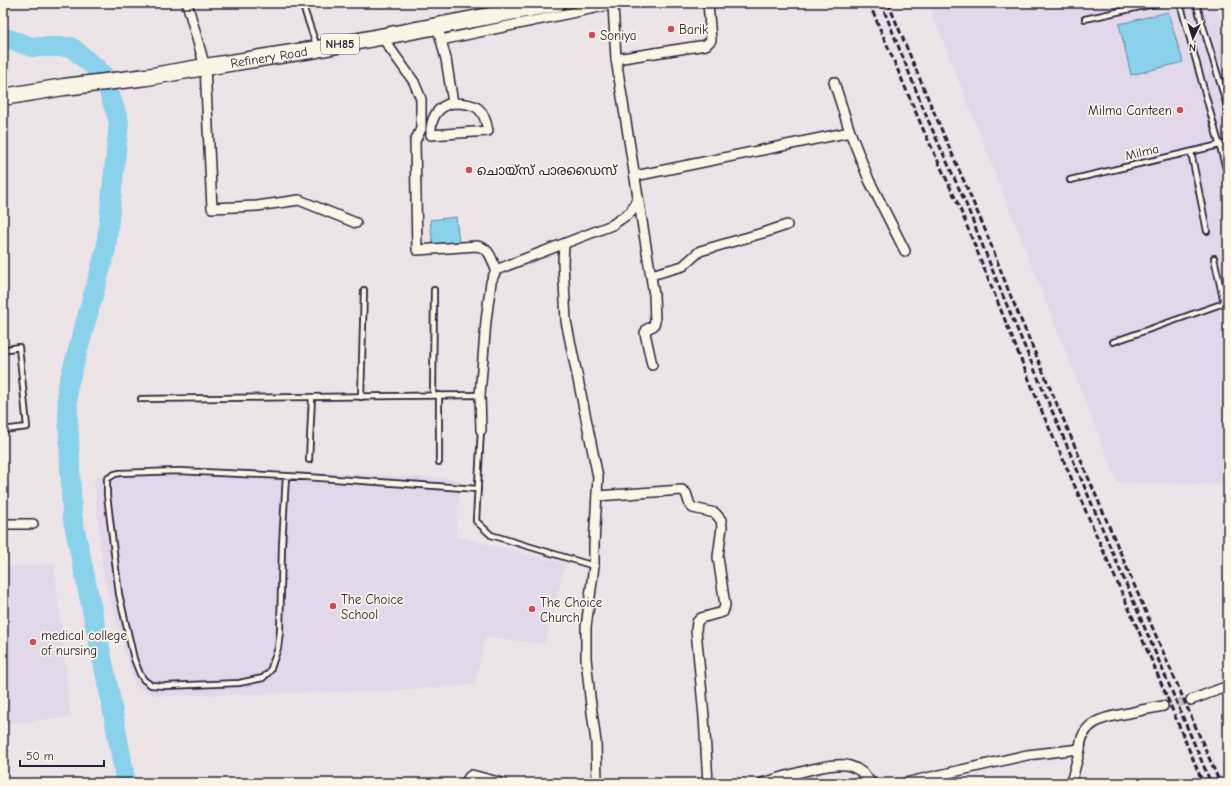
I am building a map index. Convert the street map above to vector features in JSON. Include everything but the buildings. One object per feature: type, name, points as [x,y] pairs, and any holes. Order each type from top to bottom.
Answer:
[{"type":"highway","name":"Refinery Road","points":[[3,97],[64,87],[147,77],[317,49],[382,36],[439,33],[474,18],[557,3]]},
{"type":"street","points":[[187,3],[201,68],[212,208],[256,206],[299,200],[356,223]]},
{"type":"street","points":[[616,59],[706,45],[711,40],[708,3]]},
{"type":"street","points":[[453,103],[446,59],[439,33],[616,4],[616,59],[654,295],[655,322],[653,326],[646,329],[645,333],[652,365]]},
{"type":"street","points":[[382,36],[414,82],[422,104],[421,129],[415,141],[417,250],[477,246],[482,247],[490,255],[496,270],[491,282],[480,395],[481,430]]},
{"type":"street","points":[[834,82],[850,132],[869,180],[905,251]]},
{"type":"street","points":[[453,103],[475,106],[483,115],[488,132],[431,135],[431,125],[438,111],[445,105],[453,103]]},
{"type":"street","points":[[635,176],[850,132]]},
{"type":"street","points":[[496,270],[612,225],[631,212],[638,197]]},
{"type":"street","points":[[651,275],[683,266],[700,252],[787,225]]},
{"type":"street","points":[[564,244],[563,263],[566,321],[598,477],[594,566],[586,627],[586,658],[596,742],[597,783]]},
{"type":"street","points":[[597,496],[682,490],[686,493],[690,505],[693,508],[715,513],[721,520],[722,527],[718,557],[725,605],[723,612],[701,618],[697,622],[696,630],[708,783]]},
{"type":"street","points":[[3,524],[33,524]]},
{"type":"street","points":[[1191,700],[1228,686]]},
{"type":"street","points":[[1071,783],[1080,744],[1085,730],[1094,722],[1108,716],[1163,706]]},
{"type":"street","points":[[905,783],[1027,755],[1080,749]]},
{"type":"street","points":[[762,783],[808,770],[834,765],[850,765],[866,774],[871,783]]},
{"type":"street","points":[[466,783],[472,775],[502,783]]},
{"type":"lane","points":[[302,3],[317,49]]},
{"type":"lane","points":[[1085,19],[1158,3]]},
{"type":"lane","points":[[1180,3],[1228,176]]},
{"type":"lane","points":[[1196,3],[1228,110]]},
{"type":"lane","name":"Milma","points":[[1070,180],[1228,143]]},
{"type":"lane","points":[[1191,152],[1207,231]]},
{"type":"lane","points":[[1113,342],[1226,303],[1214,258]]},
{"type":"lane","points":[[361,396],[364,290]]},
{"type":"lane","points":[[433,395],[434,290]]},
{"type":"lane","points":[[3,350],[19,347],[27,427],[3,430]]},
{"type":"lane","points":[[439,395],[439,462]]},
{"type":"lane","points":[[141,399],[480,395]]},
{"type":"lane","points":[[309,460],[312,397]]},
{"type":"lane","points":[[481,430],[476,521],[491,535],[594,566]]},
{"type":"lane","points":[[286,476],[282,546],[280,632],[278,648],[270,671],[263,678],[239,683],[166,686],[151,684],[144,680],[134,659],[119,594],[107,495],[108,480],[117,473],[179,471],[286,476],[478,489]]},
{"type":"shaded area","points":[[928,3],[1214,3],[1228,40],[1228,485],[1117,482]]},
{"type":"shaded area","name":"The Choice School","points":[[248,469],[460,479],[456,536],[565,564],[545,644],[485,637],[475,685],[382,691],[156,696],[135,687],[103,575],[94,479],[106,472]]},
{"type":"shaded area","name":"medical college of nursing","points":[[54,564],[71,717],[3,724],[3,567]]},
{"type":"water","points":[[1168,12],[1183,62],[1131,75],[1119,24]]},
{"type":"water","points":[[456,217],[459,242],[433,246],[430,220]]},
{"type":"waterway","points":[[3,37],[32,47],[71,47],[103,74],[119,122],[106,249],[67,389],[72,515],[109,691],[126,783]]},
{"type":"tunnel","points":[[1163,706],[1191,700]]},
{"type":"railway","points":[[869,3],[923,129],[958,204],[1043,414],[1151,659],[1203,783]]},
{"type":"railway","points":[[881,3],[928,120],[966,204],[1000,289],[1211,783]]},
{"type":"railway","points":[[888,3],[986,232],[1009,292],[1220,783]]},
{"type":"place","name":"Barik","points":[[671,29]]},
{"type":"place","name":"Soniya","points":[[592,35]]},
{"type":"place","name":"Milma Canteen","points":[[1180,110]]},
{"type":"place","name":"ചൊയ്സ് പാരഡൈസ്","points":[[469,170]]},
{"type":"place","name":"The Choice School","points":[[333,606]]},
{"type":"place","name":"The Choice Church","points":[[532,609]]},
{"type":"place","name":"medical college of nursing","points":[[33,642]]}]
